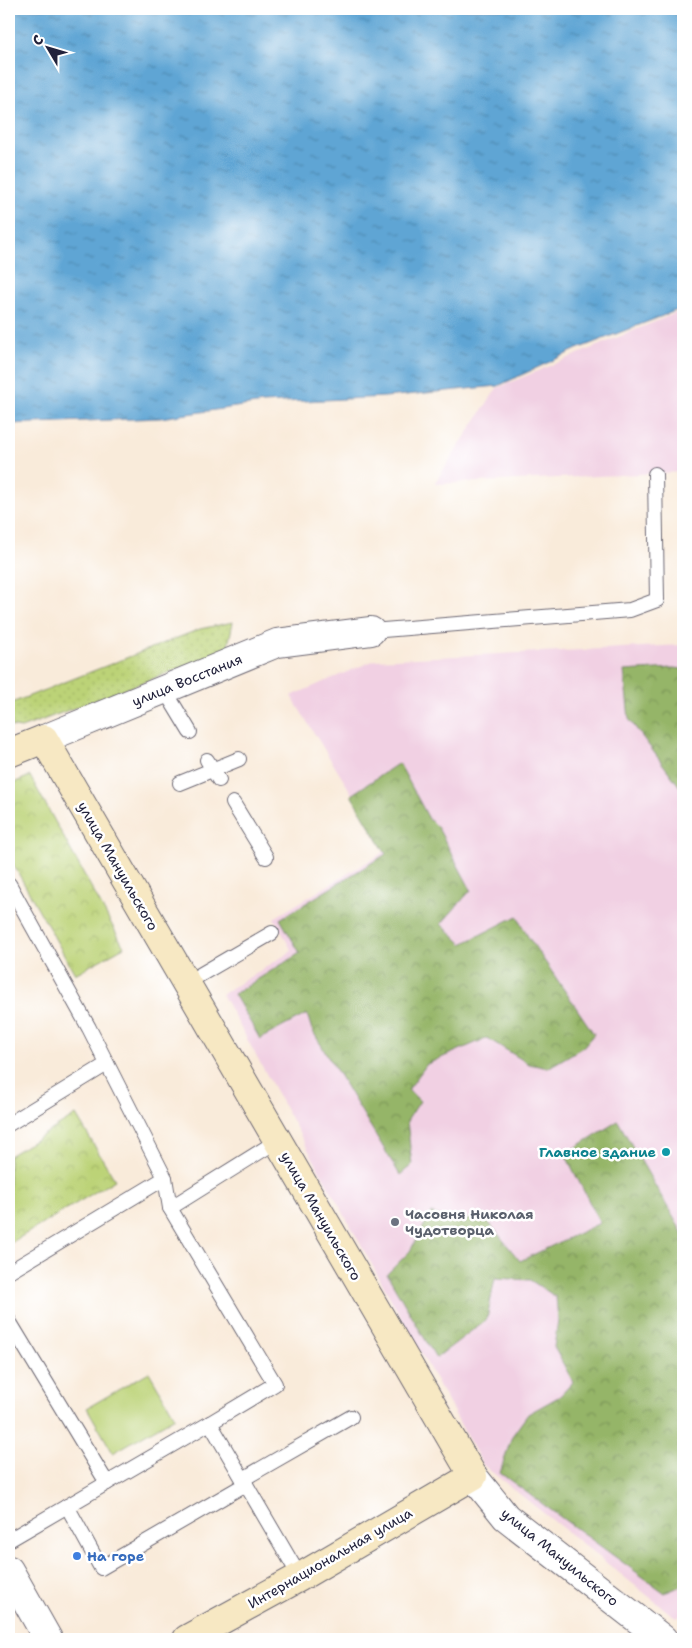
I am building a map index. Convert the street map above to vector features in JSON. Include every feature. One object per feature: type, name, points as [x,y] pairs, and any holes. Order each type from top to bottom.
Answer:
[{"type":"street","name":"улица Восстания","points":[[9,752],[277,642],[371,631]]},
{"type":"street","name":"улица Мануильского","points":[[44,739],[473,1476],[506,1516],[663,1639]]},
{"type":"street","name":"Интернациональная улица","points":[[187,1639],[300,1577],[473,1476]]},
{"type":"street","points":[[9,1570],[48,1639]]},
{"type":"lane","points":[[371,631],[630,610],[657,600],[655,474]]},
{"type":"lane","points":[[164,690],[190,732]]},
{"type":"lane","points":[[180,783],[239,759]]},
{"type":"lane","points":[[233,803],[266,857]]},
{"type":"lane","points":[[9,884],[78,1008],[164,1178],[170,1208],[275,1384],[9,1540]]},
{"type":"lane","points":[[186,983],[272,933]]},
{"type":"lane","points":[[9,1124],[107,1064]]},
{"type":"lane","points":[[170,1208],[277,1141]]},
{"type":"lane","points":[[9,1272],[164,1178]]},
{"type":"lane","points":[[9,1321],[106,1483]]},
{"type":"lane","points":[[67,1506],[101,1568],[351,1417]]},
{"type":"lane","points":[[210,1423],[300,1577]]},
{"type":"shaded area","points":[[683,310],[683,472],[434,484],[497,388]]},
{"type":"shaded area","points":[[683,645],[683,1614],[676,1618],[483,1465],[222,994],[292,951],[274,918],[387,850],[291,696],[375,660]]},
{"type":"green space","points":[[233,622],[227,651],[21,728],[9,726],[9,704],[200,629]]},
{"type":"green space","points":[[683,669],[683,791],[629,719],[624,671]]},
{"type":"green space","points":[[399,763],[429,819],[438,828],[471,890],[441,924],[462,944],[517,916],[527,935],[594,1034],[583,1047],[548,1068],[529,1064],[487,1038],[427,1064],[408,1090],[420,1101],[407,1121],[412,1165],[400,1175],[312,1030],[307,1014],[260,1039],[234,994],[300,953],[280,919],[386,854],[351,795]]},
{"type":"green space","points":[[30,776],[124,947],[75,974],[9,857],[9,785]]},
{"type":"green space","points":[[76,1115],[115,1180],[9,1244],[9,1156]]},
{"type":"green space","points":[[618,1121],[683,1234],[683,1585],[665,1593],[500,1473],[512,1436],[528,1414],[560,1396],[573,1382],[554,1347],[558,1320],[556,1297],[530,1280],[495,1278],[487,1319],[436,1358],[387,1274],[410,1251],[431,1213],[460,1223],[481,1213],[520,1261],[600,1223],[565,1154]]},
{"type":"green space","points":[[149,1372],[175,1417],[113,1453],[87,1408]]},
{"type":"water","points":[[9,9],[683,9],[683,308],[577,349],[498,386],[385,397],[263,403],[160,418],[9,424]]},
{"type":"place","name":"Главное здание","points":[[666,1152]]},
{"type":"place","name":"Часовня Николая Чудотворца","points":[[395,1222]]},
{"type":"place","name":"На горе","points":[[77,1556]]}]
